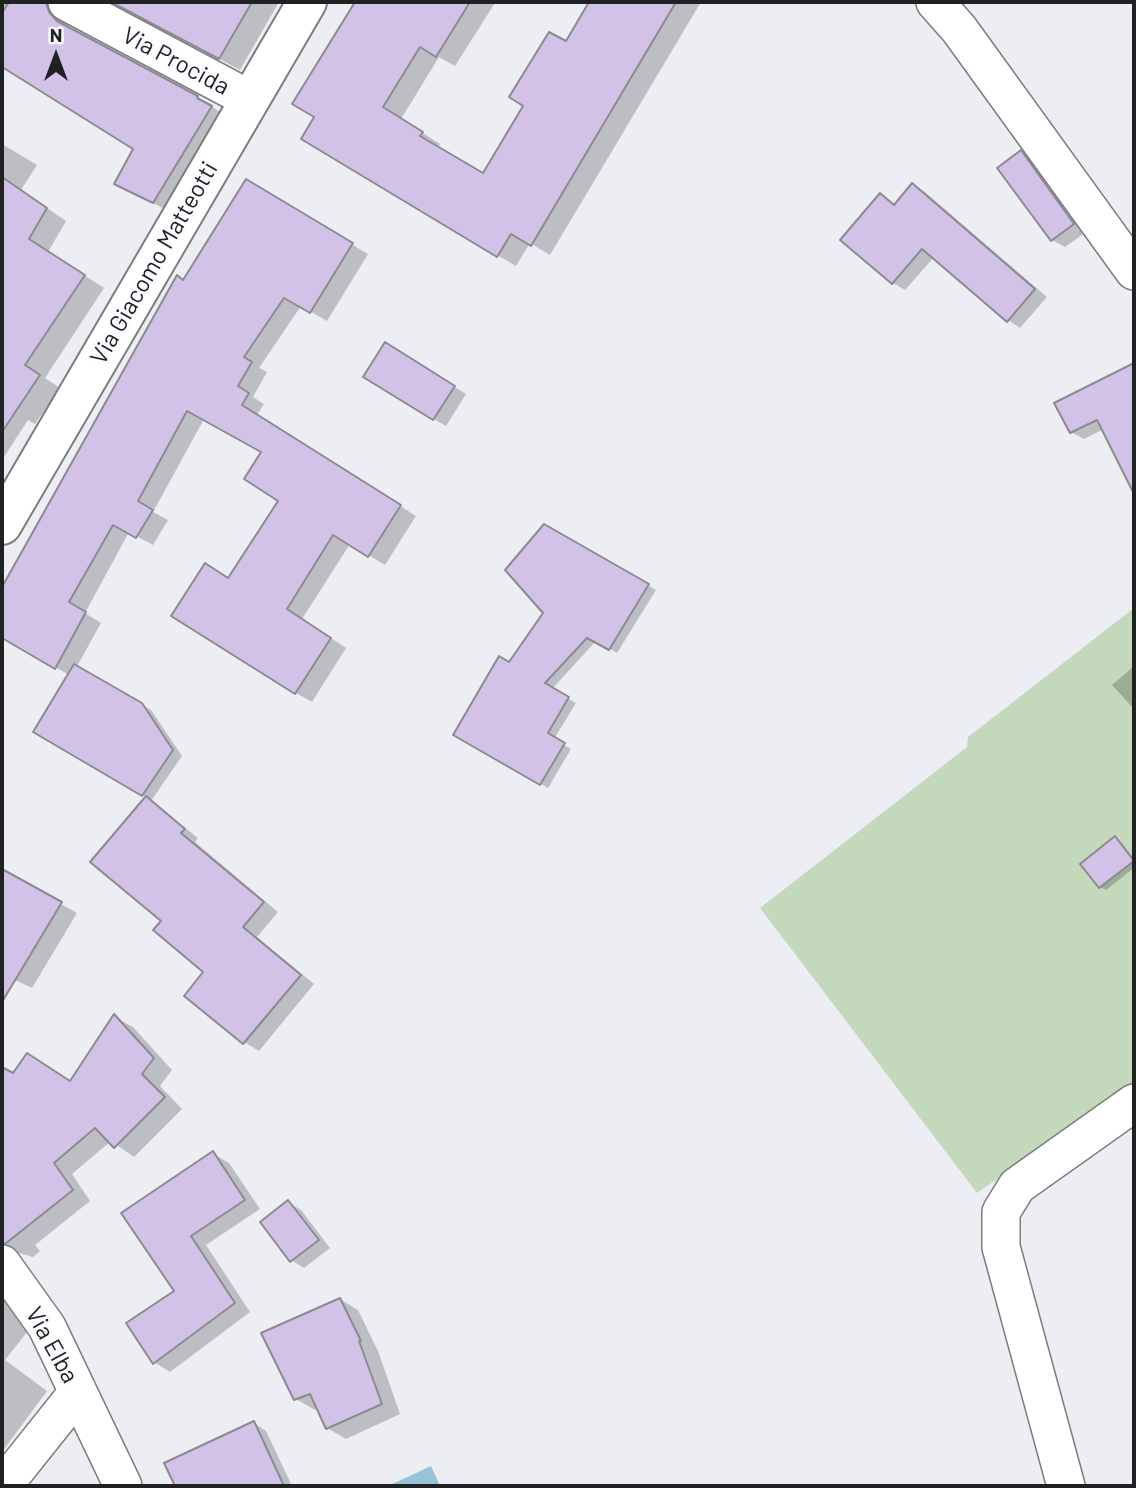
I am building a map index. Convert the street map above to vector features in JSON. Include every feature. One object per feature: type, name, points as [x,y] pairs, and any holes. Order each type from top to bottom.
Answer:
[{"type":"street","name":"Via Procida","points":[[67,2],[248,99]]},
{"type":"street","name":"Via Giacomo Matteotti","points":[[2,525],[248,99],[307,2]]},
{"type":"street","points":[[935,2],[959,29],[1134,271]]},
{"type":"street","points":[[1066,1486],[1001,1247],[1001,1212],[1017,1186],[1134,1103]]},
{"type":"street","name":"Via Elba","points":[[2,1264],[47,1327],[123,1486]]},
{"type":"street","name":"Via Elba","points":[[3,1486],[78,1392]]},
{"type":"green space","points":[[1134,608],[1134,1084],[977,1193],[760,908],[967,747],[968,737]]},
{"type":"water","points":[[431,1466],[440,1486],[388,1486]]},
{"type":"building","points":[[9,2],[46,2],[49,12],[57,21],[212,106],[153,203],[114,184],[133,149],[2,67],[2,13]]},
{"type":"building","points":[[111,2],[252,2],[219,59]]},
{"type":"building","points":[[355,2],[470,2],[436,57],[420,47],[383,107],[423,132],[420,136],[483,173],[523,106],[509,97],[549,32],[566,41],[589,2],[676,2],[531,246],[511,234],[497,257],[301,139],[314,117],[292,104]]},
{"type":"building","points":[[1021,150],[1074,224],[1051,241],[997,168]]},
{"type":"building","points":[[2,177],[47,208],[29,239],[85,275],[25,365],[40,375],[2,432]]},
{"type":"building","points":[[246,179],[353,243],[310,313],[284,298],[244,357],[252,362],[238,386],[249,393],[242,405],[401,505],[368,557],[333,535],[287,609],[331,638],[295,694],[171,616],[205,563],[228,578],[278,501],[244,479],[261,452],[187,411],[138,501],[153,510],[136,538],[113,525],[69,602],[86,612],[55,669],[2,638],[2,587],[177,275],[183,280]]},
{"type":"building","points":[[912,183],[1035,289],[1007,322],[922,249],[892,284],[840,240],[880,193],[894,205]]},
{"type":"building","points":[[385,342],[455,386],[433,420],[363,377]]},
{"type":"building","points":[[1134,363],[1134,494],[1097,420],[1070,433],[1054,403]]},
{"type":"building","points":[[544,524],[649,584],[609,650],[587,638],[545,683],[569,697],[548,733],[565,743],[540,785],[453,735],[499,656],[509,662],[543,613],[505,570]]},
{"type":"building","points":[[74,664],[142,703],[173,750],[142,796],[33,732]]},
{"type":"building","points":[[146,796],[185,829],[181,833],[264,902],[243,927],[301,975],[243,1044],[184,996],[203,972],[153,930],[161,921],[90,862]]},
{"type":"building","points":[[1115,836],[1134,861],[1099,888],[1080,864]]},
{"type":"building","points":[[2,869],[62,902],[2,1002]]},
{"type":"building","points":[[114,1014],[154,1058],[142,1074],[165,1097],[114,1148],[95,1128],[54,1163],[73,1190],[5,1244],[2,1243],[2,1067],[13,1073],[27,1053],[70,1081]]},
{"type":"building","points":[[213,1151],[245,1200],[191,1236],[235,1303],[153,1364],[126,1323],[174,1291],[121,1213]]},
{"type":"building","points":[[288,1200],[319,1240],[290,1262],[260,1222]]},
{"type":"building","points":[[340,1298],[361,1341],[382,1404],[326,1429],[310,1394],[294,1400],[261,1333]]},
{"type":"building","points":[[254,1421],[284,1486],[175,1486],[164,1463]]}]
